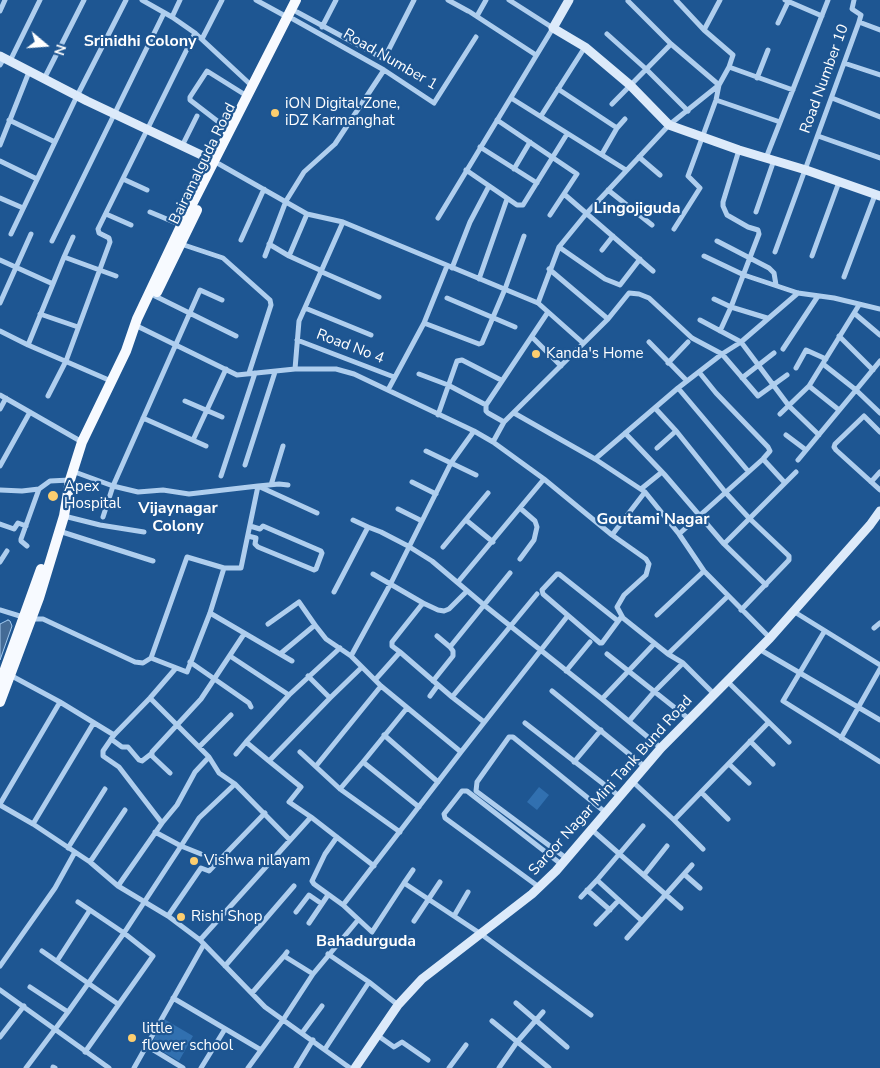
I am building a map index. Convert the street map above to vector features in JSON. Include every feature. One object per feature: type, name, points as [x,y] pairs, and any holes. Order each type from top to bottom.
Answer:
[{"type":"main road","name":"Bairamalguda Road","points":[[27,618],[39,598],[64,516],[71,475],[82,442],[130,341],[137,320],[181,226],[216,163],[292,16],[296,0]]},
{"type":"main road","name":"Bairamalguda Road","points":[[130,341],[155,296],[180,244],[229,130],[252,86],[303,0]]},
{"type":"main road","points":[[569,0],[553,28],[585,47],[630,85],[669,125],[703,138],[878,195]]},
{"type":"main road","points":[[3,60],[216,163]]},
{"type":"main road","name":"Bairamalguda Road","points":[[0,683],[27,618],[59,514],[65,504]]},
{"type":"main road","name":"Saroor Nagar Mini Tank Bund Road","points":[[355,1068],[398,1005],[422,979],[539,887],[564,861],[688,718],[770,638],[879,515]]},
{"type":"main road","name":"Bairamalguda Road","points":[[0,702],[10,675],[16,648]]},
{"type":"street","points":[[3,60],[40,0]]},
{"type":"street","points":[[44,79],[84,0]]},
{"type":"street","points":[[11,234],[77,96],[126,0]]},
{"type":"street","points":[[142,0],[195,33],[252,86]]},
{"type":"street","points":[[172,17],[180,0]]},
{"type":"street","points":[[202,39],[222,0]]},
{"type":"street","points":[[256,0],[292,16],[322,26],[384,59],[414,0]]},
{"type":"street","points":[[322,26],[336,0]]},
{"type":"street","points":[[477,16],[486,0]]},
{"type":"street","points":[[438,218],[553,28],[509,0]]},
{"type":"street","points":[[674,229],[700,188],[688,176],[716,100],[719,85],[729,67],[733,54],[704,30],[676,0]]},
{"type":"street","points":[[704,30],[720,0]]},
{"type":"street","points":[[778,23],[788,0],[822,16]]},
{"type":"street","points":[[756,212],[780,122],[828,0]]},
{"type":"street","name":"Road Number 10","points":[[775,252],[859,22],[860,13],[852,9],[854,0]]},
{"type":"street","points":[[450,1],[536,54]]},
{"type":"street","points":[[628,1],[671,44],[719,85]]},
{"type":"street","points":[[0,11],[3,3]]},
{"type":"street","points":[[52,241],[113,113],[164,13]]},
{"type":"street","name":"Road Number 1","points":[[292,16],[384,70],[434,103],[476,37]]},
{"type":"street","points":[[859,22],[880,30]]},
{"type":"street","points":[[48,396],[66,361],[110,240],[98,231],[195,33]]},
{"type":"street","points":[[607,34],[646,69],[688,111]]},
{"type":"street","points":[[612,104],[671,44]]},
{"type":"street","points":[[541,116],[585,47]]},
{"type":"street","points":[[757,78],[768,50]]},
{"type":"street","points":[[844,62],[880,75]]},
{"type":"street","points":[[729,67],[793,90]]},
{"type":"street","points":[[265,256],[286,201],[304,172],[335,144],[384,70]]},
{"type":"street","points":[[229,130],[190,100],[190,97],[207,71],[247,96]]},
{"type":"street","points":[[0,144],[29,72]]},
{"type":"street","points":[[538,302],[559,247],[586,214],[669,125],[719,85]]},
{"type":"street","points":[[558,88],[617,128]]},
{"type":"street","points":[[511,98],[626,170]]},
{"type":"street","points":[[832,98],[880,117]]},
{"type":"street","points":[[716,100],[780,122]]},
{"type":"street","points":[[182,146],[197,116]]},
{"type":"street","points":[[602,154],[617,128],[625,119]]},
{"type":"street","points":[[9,120],[55,142]]},
{"type":"street","points":[[497,120],[577,174],[550,215]]},
{"type":"street","points":[[0,124],[6,126]]},
{"type":"street","points":[[466,170],[517,205],[522,206],[567,134]]},
{"type":"street","points":[[818,136],[880,158]]},
{"type":"street","points":[[514,169],[530,142]]},
{"type":"street","points":[[480,147],[537,183]]},
{"type":"street","points":[[720,331],[751,258],[759,232],[727,215],[723,206],[739,150]]},
{"type":"street","points":[[639,157],[660,175]]},
{"type":"street","points":[[0,161],[37,179]]},
{"type":"street","points":[[216,163],[307,214],[343,222],[538,302],[584,343]]},
{"type":"street","points":[[123,179],[147,190]]},
{"type":"street","points":[[812,256],[839,182]]},
{"type":"street","points":[[388,390],[424,323],[470,222],[489,186]]},
{"type":"street","points":[[241,240],[264,189]]},
{"type":"street","points":[[608,190],[652,226]]},
{"type":"street","points":[[564,194],[653,271]]},
{"type":"street","points":[[844,277],[878,195]]},
{"type":"street","points":[[0,198],[23,208]]},
{"type":"street","points":[[479,279],[507,198]]},
{"type":"street","points":[[150,212],[181,226]]},
{"type":"street","points":[[106,214],[131,225]]},
{"type":"street","points":[[289,256],[307,214]]},
{"type":"street","points":[[295,369],[299,321],[343,222]]},
{"type":"street","points":[[0,303],[31,234]]},
{"type":"street","points":[[424,323],[480,344],[505,288],[524,236]]},
{"type":"street","points":[[602,250],[613,236]]},
{"type":"street","points":[[28,346],[73,237]]},
{"type":"street","points":[[717,241],[772,270],[776,285]]},
{"type":"street","points":[[180,244],[223,258],[270,300],[271,305],[222,476]]},
{"type":"street","points":[[269,244],[289,256],[379,297]]},
{"type":"street","points":[[559,247],[605,279],[620,285],[629,293],[649,298],[692,338],[722,354],[758,396],[788,375]]},
{"type":"street","points":[[704,256],[744,275],[798,292],[880,309]]},
{"type":"street","points":[[64,257],[116,276]]},
{"type":"street","points":[[620,285],[640,259]]},
{"type":"street","points":[[0,260],[53,284]]},
{"type":"street","points":[[549,270],[608,319]]},
{"type":"street","points":[[102,517],[113,486],[200,290],[222,300]]},
{"type":"street","points":[[595,458],[678,388],[722,354],[741,342],[798,292]]},
{"type":"street","points":[[493,442],[504,422],[608,319],[629,293]]},
{"type":"street","points":[[155,296],[236,336]]},
{"type":"street","points":[[783,349],[818,296]]},
{"type":"street","points":[[447,298],[515,327]]},
{"type":"street","points":[[714,299],[731,307],[767,318]]},
{"type":"street","points":[[780,414],[809,386],[859,305]]},
{"type":"street","points":[[305,308],[371,335]]},
{"type":"street","points":[[504,422],[488,413],[486,405],[548,312]]},
{"type":"street","points":[[40,314],[78,327]]},
{"type":"street","points":[[854,314],[880,335]]},
{"type":"street","points":[[700,320],[741,342],[789,406],[819,435]]},
{"type":"street","points":[[139,327],[237,375],[295,369],[336,369],[355,374],[493,442],[544,479],[612,535],[646,559],[649,564],[646,575],[619,601],[619,612],[600,643],[543,594],[542,590],[559,574],[614,618]]},
{"type":"street","points":[[0,331],[28,346],[111,381]]},
{"type":"street","points":[[839,336],[873,370]]},
{"type":"street","points":[[534,339],[561,366]]},
{"type":"street","name":"Road No 4","points":[[297,340],[394,377]]},
{"type":"street","points":[[649,342],[687,381]]},
{"type":"street","points":[[668,363],[688,342]]},
{"type":"street","points":[[796,368],[806,350],[825,361],[880,413]]},
{"type":"street","points":[[742,378],[774,353]]},
{"type":"street","points":[[438,415],[455,363],[460,360],[501,380]]},
{"type":"street","points":[[798,460],[880,361]]},
{"type":"street","points":[[193,440],[226,369]]},
{"type":"street","points":[[245,465],[275,372]]},
{"type":"street","points":[[679,534],[769,453],[768,447],[716,393],[699,372]]},
{"type":"street","points":[[419,374],[448,385],[486,405]]},
{"type":"street","points":[[809,386],[839,410]]},
{"type":"street","points":[[678,388],[748,471]]},
{"type":"street","points":[[0,395],[82,442]]},
{"type":"street","points":[[0,409],[6,398]]},
{"type":"street","points":[[185,401],[222,417]]},
{"type":"street","points":[[655,408],[726,493],[790,558],[741,610]]},
{"type":"street","points":[[0,466],[30,412]]},
{"type":"street","points":[[514,413],[595,458],[643,491],[679,534],[704,572],[770,638]]},
{"type":"street","points":[[880,432],[864,416],[834,447],[880,490]]},
{"type":"street","points":[[143,418],[206,446]]},
{"type":"street","points":[[351,656],[391,583],[408,546],[452,463],[474,431]]},
{"type":"street","points":[[657,448],[676,431]]},
{"type":"street","points":[[625,433],[662,472],[724,544],[766,585]]},
{"type":"street","points":[[786,435],[806,450]]},
{"type":"street","points":[[271,485],[283,446]]},
{"type":"street","points":[[426,450],[476,475]]},
{"type":"street","points":[[763,459],[785,483]]},
{"type":"street","points":[[612,535],[643,491],[662,472]]},
{"type":"street","points":[[724,544],[796,472]]},
{"type":"street","points":[[871,482],[880,472]]},
{"type":"street","points":[[1,492],[22,492],[39,488],[50,481],[71,475],[138,492],[163,490],[189,494],[280,484],[288,486]]},
{"type":"street","points":[[458,582],[544,479]]},
{"type":"street","points":[[412,482],[436,494]]},
{"type":"street","points":[[258,486],[317,514]]},
{"type":"street","points":[[0,610],[27,618],[43,619],[134,662],[144,663],[151,658],[187,557],[224,568],[241,568],[258,486]]},
{"type":"street","points":[[27,546],[21,541],[39,488]]},
{"type":"street","points":[[444,547],[488,493]]},
{"type":"street","points":[[398,508],[422,521]]},
{"type":"street","points":[[520,508],[535,521],[537,526],[534,540],[520,559]]},
{"type":"street","points":[[64,516],[100,525],[144,532]]},
{"type":"street","points":[[353,520],[408,546],[432,561],[661,748]]},
{"type":"street","points":[[466,520],[493,542]]},
{"type":"street","points":[[0,524],[14,529],[18,524],[26,526]]},
{"type":"street","points":[[248,536],[256,538],[255,544],[258,547],[314,570],[322,553],[322,551],[263,526],[260,529],[250,526]]},
{"type":"street","points":[[334,592],[368,527]]},
{"type":"street","points":[[59,531],[153,561]]},
{"type":"street","points":[[0,562],[7,551]]},
{"type":"street","points":[[151,658],[187,672],[210,612],[224,568]]},
{"type":"street","points":[[450,647],[510,572]]},
{"type":"street","points":[[657,615],[704,572]]},
{"type":"street","points":[[373,574],[438,610],[450,609],[467,591]]},
{"type":"street","points":[[452,697],[537,594]]},
{"type":"street","points":[[668,654],[728,596]]},
{"type":"street","points":[[268,624],[299,602],[326,639],[351,656],[374,680],[461,752]]},
{"type":"street","points":[[424,603],[392,642],[392,646],[484,722]]},
{"type":"street","points":[[793,611],[880,665]]},
{"type":"street","points":[[210,612],[292,661]]},
{"type":"street","points":[[614,618],[619,612]]},
{"type":"street","points":[[619,612],[654,644],[683,663],[714,694]]},
{"type":"street","points":[[343,905],[566,618]]},
{"type":"street","points":[[874,628],[880,623]]},
{"type":"street","points":[[280,654],[315,625]]},
{"type":"street","points":[[824,632],[783,701],[880,762]]},
{"type":"street","points":[[10,675],[60,702],[112,737],[122,747],[128,747],[142,760],[151,754],[201,699],[244,634]]},
{"type":"street","points":[[434,681],[453,656],[453,651],[450,647],[437,636]]},
{"type":"street","points":[[566,671],[590,642]]},
{"type":"street","points":[[602,699],[654,644]]},
{"type":"street","points":[[236,754],[289,695],[340,648]]},
{"type":"street","points":[[759,649],[880,720]]},
{"type":"street","points":[[374,680],[400,652]]},
{"type":"street","points":[[608,654],[688,718]]},
{"type":"street","points":[[230,656],[289,695]]},
{"type":"street","points":[[190,662],[249,703],[251,707]]},
{"type":"street","points":[[629,721],[683,663]]},
{"type":"street","points":[[162,823],[119,767],[102,756],[112,737],[176,668]]},
{"type":"street","points":[[269,761],[361,668]]},
{"type":"street","points":[[841,738],[880,669]]},
{"type":"street","points":[[308,676],[330,698]]},
{"type":"street","points":[[726,681],[789,742]]},
{"type":"street","points":[[430,696],[438,685]]},
{"type":"street","points":[[316,766],[381,686]]},
{"type":"street","points":[[552,691],[645,767]]},
{"type":"street","points":[[150,698],[209,757],[219,774],[235,784],[290,840]]},
{"type":"street","points":[[60,702],[0,804],[90,862],[118,886],[168,916],[202,942],[265,1007],[350,1068]]},
{"type":"street","points":[[340,789],[407,708]]},
{"type":"street","points":[[199,747],[231,715]]},
{"type":"street","points":[[525,723],[619,796]]},
{"type":"street","points":[[674,820],[768,723]]},
{"type":"street","points":[[33,824],[93,724]]},
{"type":"street","points":[[574,762],[601,730]]},
{"type":"street","points":[[384,735],[438,782]]},
{"type":"street","points":[[564,861],[476,791],[477,782],[509,737],[513,737],[605,812]]},
{"type":"street","points":[[246,742],[301,787],[289,802],[374,866]]},
{"type":"street","points":[[750,742],[773,764]]},
{"type":"street","points":[[300,752],[340,789],[400,832]]},
{"type":"street","points":[[151,754],[170,773]]},
{"type":"street","points":[[118,886],[155,832],[177,805],[195,772],[209,757]]},
{"type":"street","points":[[363,762],[419,807]]},
{"type":"street","points":[[729,764],[749,782]]},
{"type":"street","points":[[632,781],[703,849]]},
{"type":"street","points":[[26,1068],[145,903],[199,818],[235,784]]},
{"type":"street","points":[[68,848],[105,789]]},
{"type":"street","points":[[539,887],[445,818],[444,814],[462,791],[467,791],[564,861]]},
{"type":"street","points":[[701,792],[728,819]]},
{"type":"street","points":[[90,862],[125,810]]},
{"type":"street","points":[[168,916],[201,868],[209,870],[265,813]]},
{"type":"street","points":[[134,1068],[202,942],[311,817]]},
{"type":"street","points":[[581,897],[644,826]]},
{"type":"street","points":[[591,829],[681,908]]},
{"type":"street","points":[[155,832],[201,854]]},
{"type":"street","points":[[337,837],[325,854],[312,881],[343,905],[372,932],[413,870]]},
{"type":"street","points":[[644,875],[668,846]]},
{"type":"street","points":[[0,966],[55,888],[75,852]]},
{"type":"street","points":[[627,938],[692,865]]},
{"type":"street","points":[[684,874],[700,888]]},
{"type":"street","points":[[597,880],[642,921]]},
{"type":"street","points":[[414,921],[440,882]]},
{"type":"street","points":[[404,884],[481,934],[591,1015]]},
{"type":"street","points":[[225,966],[294,886]]},
{"type":"street","points":[[587,890],[610,910]]},
{"type":"street","points":[[454,916],[468,892]]},
{"type":"street","points":[[296,912],[309,895],[322,904]]},
{"type":"street","points":[[309,923],[328,895]]},
{"type":"street","points":[[596,924],[620,900]]},
{"type":"street","points":[[78,902],[124,933],[153,956],[85,1052]]},
{"type":"street","points":[[57,961],[90,910]]},
{"type":"street","points":[[248,1068],[284,1020],[313,974],[358,920]]},
{"type":"street","points":[[42,952],[118,1004]]},
{"type":"street","points":[[252,994],[285,954],[313,974]]},
{"type":"street","points":[[328,954],[369,982],[398,1005]]},
{"type":"street","points":[[324,1049],[369,982]]},
{"type":"street","points":[[30,987],[68,1012]]},
{"type":"street","points":[[0,990],[109,1068]]},
{"type":"street","points":[[173,998],[260,1050]]},
{"type":"street","points":[[516,1003],[567,1046]]},
{"type":"street","points":[[0,1037],[24,1006]]},
{"type":"street","points":[[302,1033],[322,1006]]},
{"type":"street","points":[[499,1068],[517,1042],[543,1012]]},
{"type":"street","points":[[492,1021],[549,1068]]},
{"type":"street","points":[[201,1068],[225,1029]]},
{"type":"street","points":[[377,1035],[394,1047],[402,1042],[428,1060]]},
{"type":"street","points":[[296,1068],[312,1040]]},
{"type":"street","points":[[449,1068],[466,1045]]},
{"type":"street","points":[[147,1046],[183,1068]]},
{"type":"shaded area","points":[[8,620],[12,626],[0,660],[0,624]]},
{"type":"shaded area","points":[[539,787],[549,795],[537,810],[527,802]]},
{"type":"shaded area","points":[[164,1019],[193,1036],[179,1061],[151,1045]]},
{"type":"place","name":"iON Digital Zone, iDZ Karmanghat","points":[[275,113]]},
{"type":"place","name":"Kanda's Home","points":[[536,354]]},
{"type":"place","name":"Apex Hospital","points":[[53,496]]},
{"type":"place","name":"Vishwa nilayam","points":[[194,861]]},
{"type":"place","name":"Rishi Shop","points":[[181,917]]},
{"type":"place","name":"little flower school","points":[[132,1038]]},
{"type":"district","name":"Srinidhi Colony","points":[[140,42]]},
{"type":"district","name":"Lingojiguda","points":[[637,209]]},
{"type":"district","name":"Vijaynagar Colony","points":[[178,518]]},
{"type":"district","name":"Goutami Nagar","points":[[653,520]]},
{"type":"district","name":"Bahadurguda","points":[[366,942]]}]
